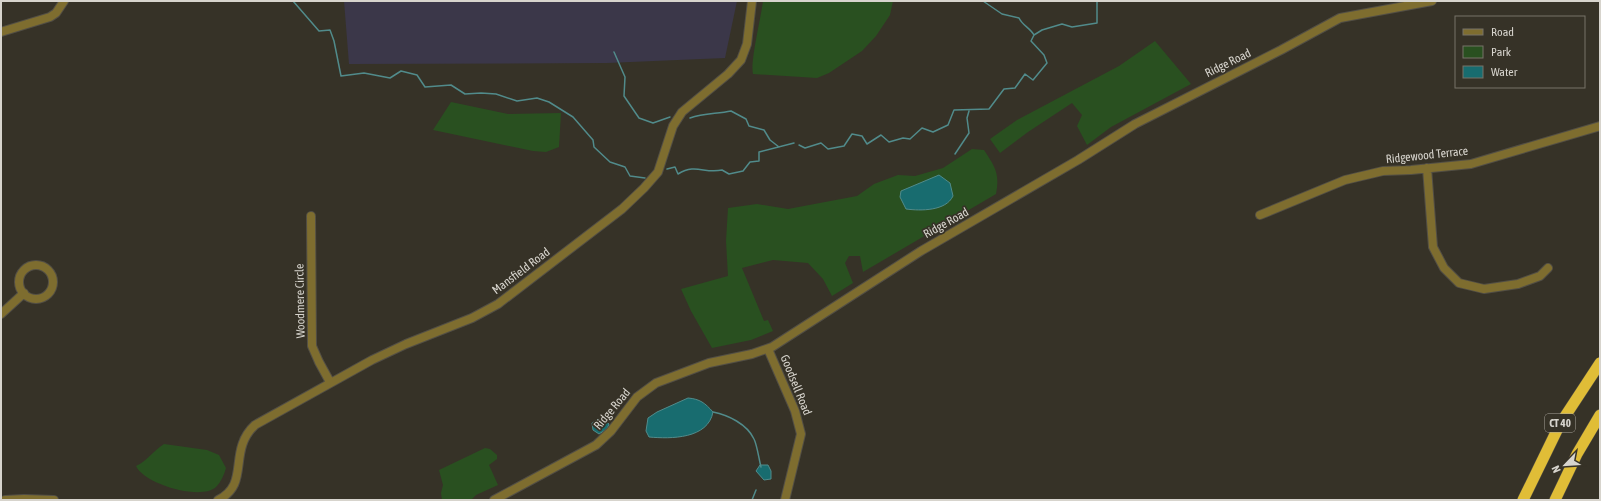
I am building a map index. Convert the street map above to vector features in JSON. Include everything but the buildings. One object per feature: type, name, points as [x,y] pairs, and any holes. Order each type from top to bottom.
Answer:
[{"type":"highway","name":"CT 40","points":[[1523,500],[1542,456],[1560,424],[1600,363]]},
{"type":"highway","name":"CT 40","points":[[1555,500],[1577,454],[1600,415]]},
{"type":"street","points":[[1,32],[50,17],[56,13],[64,1]]},
{"type":"street","name":"Mansfield Road","points":[[218,500],[227,495],[235,484],[241,446],[248,432],[264,420],[330,382],[386,353],[472,318],[498,304],[633,200],[658,172],[677,118],[688,106],[728,74],[741,60],[747,44],[752,1]]},
{"type":"street","name":"Ridge Road","points":[[494,500],[596,445],[611,431],[636,398],[656,384],[708,363],[752,354],[768,349],[921,251],[1072,164],[1134,124],[1281,50],[1340,18],[1432,1]]},
{"type":"street","name":"Ridgewood Terrace","points":[[1260,215],[1345,180],[1383,171],[1471,164],[1600,126]]},
{"type":"street","points":[[1427,168],[1433,247],[1444,268],[1459,283],[1484,289],[1518,284],[1540,276],[1548,268]]},
{"type":"street","name":"Woodmere Circle","points":[[311,216],[312,346],[330,382]]},
{"type":"street","points":[[32,265],[39,265],[49,271],[53,284],[45,296],[34,298],[24,293],[19,283],[20,275],[25,269],[32,265]]},
{"type":"street","points":[[1,314],[24,293]]},
{"type":"street","name":"Goodsell Road","points":[[768,349],[795,411],[801,434],[785,500]]},
{"type":"street","points":[[5,500],[24,498],[54,500]]},
{"type":"shaded area","points":[[344,1],[737,1],[725,58],[607,63],[349,64]]},
{"type":"green space","points":[[763,1],[893,1],[890,15],[876,36],[862,51],[829,73],[817,78],[753,74],[752,68],[754,50]]},
{"type":"green space","points":[[1155,41],[1191,84],[1111,127],[1087,145],[1077,126],[1082,115],[1072,103],[1028,132],[1000,153],[990,139],[1017,120],[1119,66]]},
{"type":"green space","points":[[451,102],[508,114],[561,113],[559,147],[546,152],[533,151],[433,130]]},
{"type":"green space","points":[[972,149],[984,150],[994,166],[997,175],[996,194],[863,272],[860,256],[849,256],[845,263],[853,283],[832,296],[823,279],[808,263],[773,260],[742,268],[764,321],[768,320],[773,331],[751,340],[712,348],[691,311],[681,289],[728,276],[726,241],[728,208],[757,204],[788,209],[857,196],[874,184],[898,175],[915,176],[943,168]]},
{"type":"green space","points":[[164,444],[207,450],[219,455],[226,468],[216,487],[209,491],[186,491],[161,484],[141,473],[136,466]]},
{"type":"green space","points":[[485,448],[490,449],[497,455],[497,459],[489,465],[498,485],[476,495],[471,500],[442,500],[441,493],[443,485],[439,470]]},
{"type":"water","points":[[939,175],[950,183],[953,196],[950,201],[945,205],[932,209],[906,209],[900,197],[901,191]]},
{"type":"water","points":[[688,398],[696,399],[702,402],[713,412],[710,421],[704,428],[678,437],[649,437],[646,431],[648,418],[657,412]]},
{"type":"water","points":[[599,419],[604,420],[609,424],[607,429],[599,434],[593,430],[592,423]]},
{"type":"water","points":[[760,465],[768,465],[771,471],[771,479],[764,480],[756,471]]},
{"type":"waterway","points":[[293,1],[319,31],[330,30],[334,41],[341,76],[364,73],[390,78],[401,71],[417,75],[425,87],[451,85],[465,94],[496,94],[517,101],[537,98],[549,102],[573,117],[593,140],[594,147],[610,162],[625,167],[630,176],[645,178]]},
{"type":"waterway","points":[[983,1],[1002,14],[1019,18],[1034,35]]},
{"type":"waterway","points":[[799,145],[805,148],[821,143],[828,149],[844,146],[852,134],[862,136],[867,144],[881,135],[889,142],[903,138],[910,139],[922,128],[933,132],[948,125],[954,110],[989,109],[1004,89],[1015,88],[1025,74],[1033,80],[1047,63],[1044,55],[1031,41],[1034,35],[1042,30],[1062,24],[1072,27],[1097,23],[1097,1]]},
{"type":"waterway","points":[[614,52],[625,77],[624,96],[639,118],[653,123],[670,117]]},
{"type":"waterway","points":[[690,118],[700,115],[731,111],[746,119],[749,126],[764,130],[770,140],[779,147]]},
{"type":"waterway","points":[[955,154],[969,133],[967,118],[969,111]]},
{"type":"waterway","points":[[667,169],[675,167],[678,174],[690,169],[710,171],[722,170],[729,174],[743,171],[750,162],[759,161],[759,152],[794,143]]},
{"type":"waterway","points":[[713,412],[725,415],[747,429],[755,442],[761,467]]},
{"type":"waterway","points":[[752,500],[756,490]]}]
